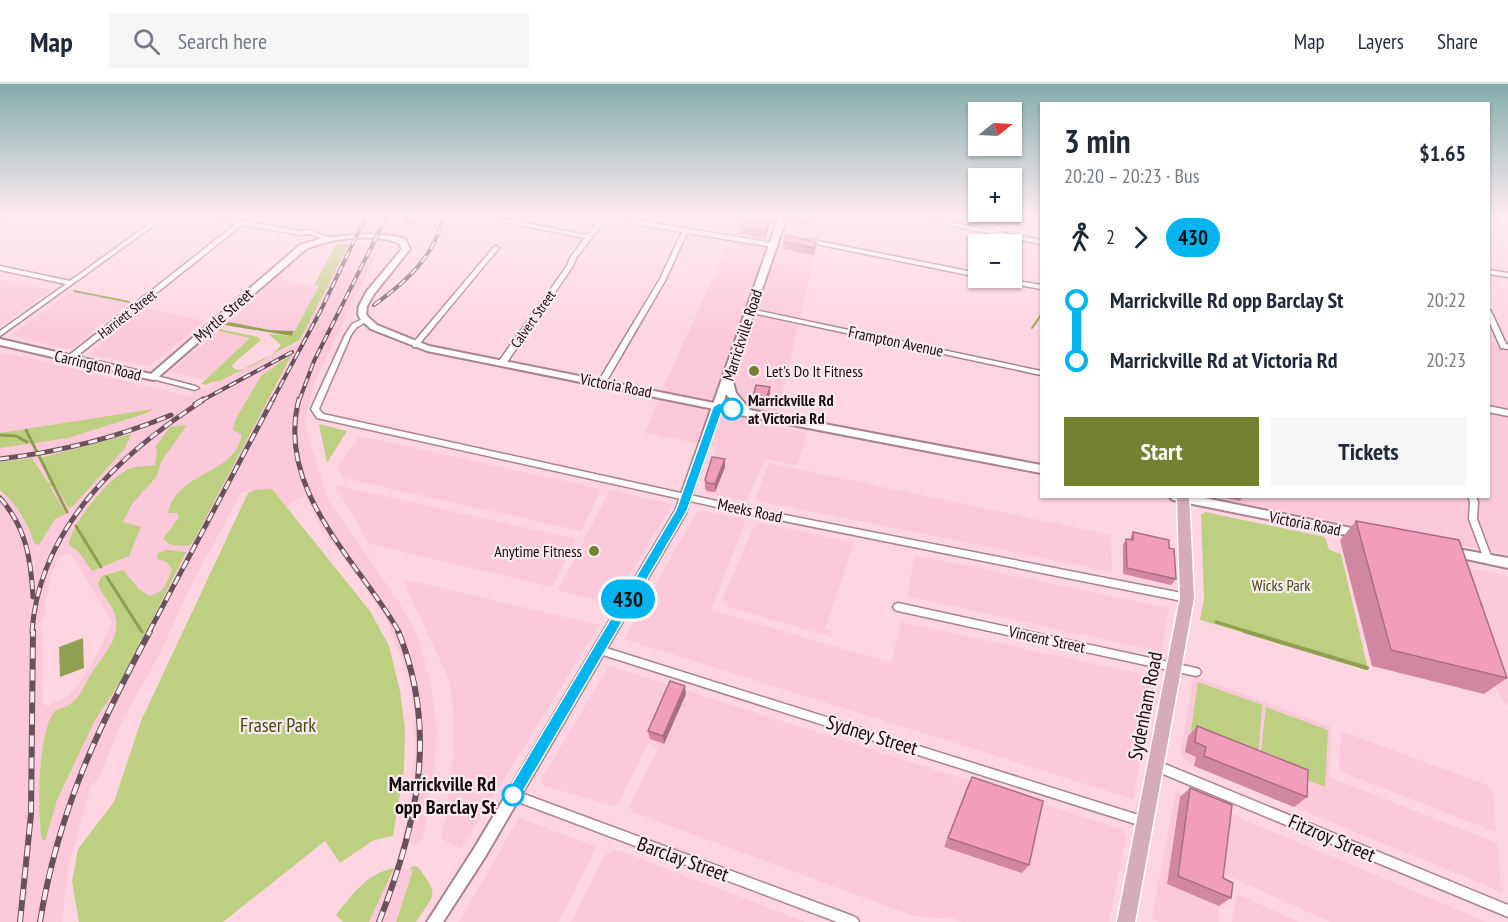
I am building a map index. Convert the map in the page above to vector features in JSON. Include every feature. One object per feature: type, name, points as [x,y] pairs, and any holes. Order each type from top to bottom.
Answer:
[{"type":"main road","name":"Myrtle Street","points":[[153,377],[294,255]]},
{"type":"main road","points":[[365,320],[362,310],[367,298],[402,255]]},
{"type":"main road","name":"Marrickville Road","points":[[435,922],[454,894],[681,511],[719,407],[770,255]]},
{"type":"main road","name":"Victoria Road","points":[[365,320],[374,327],[415,345],[1040,469]]},
{"type":"main road","name":"Carrington Road","points":[[0,342],[153,377]]},
{"type":"main road","points":[[729,377],[731,394],[747,412]]},
{"type":"main road","name":"Sydenham Road","points":[[1126,922],[1187,598],[1180,498]]},
{"type":"main road","name":"Victoria Road","points":[[1185,498],[1375,537]]},
{"type":"main road","points":[[1443,550],[1508,563]]},
{"type":"street","points":[[0,334],[110,255]]},
{"type":"street","name":"Harriett Street","points":[[70,358],[201,255]]},
{"type":"street","points":[[415,345],[490,255]]},
{"type":"street","name":"Calvert Street","points":[[502,363],[576,255]]},
{"type":"street","points":[[602,382],[663,279],[674,255]]},
{"type":"street","points":[[879,255],[968,273]]},
{"type":"street","points":[[0,268],[68,285]]},
{"type":"street","points":[[1490,272],[1508,275]]},
{"type":"street","points":[[0,273],[68,285]]},
{"type":"street","points":[[1022,284],[1040,287]]},
{"type":"street","name":"Frampton Avenue","points":[[750,310],[1040,373]]},
{"type":"street","points":[[1490,315],[1505,346]]},
{"type":"street","name":"Meeks Road","points":[[365,320],[352,328],[330,373],[315,409],[320,416],[687,497],[1187,598]]},
{"type":"street","name":"Carrington Road","points":[[153,377],[195,388]]},
{"type":"street","points":[[1490,410],[1508,413]]},
{"type":"street","points":[[1473,498],[1473,519],[1488,559]]},
{"type":"street","name":"Vincent Street","points":[[898,607],[1196,672]]},
{"type":"street","name":"Sydney Street","points":[[600,650],[1144,822]]},
{"type":"street","name":"Fitzroy Street","points":[[1155,765],[1508,911]]},
{"type":"street","name":"Barclay Street","points":[[513,795],[853,922]]},
{"type":"shaded area","points":[[343,255],[376,255],[315,381],[304,423],[328,500],[399,602],[417,635],[430,680],[437,728],[434,770],[423,838],[416,845],[401,844],[415,756],[414,716],[409,679],[386,618],[320,525],[305,496],[283,507],[255,490],[241,493],[190,588],[158,657],[121,723],[100,775],[91,787],[68,867],[62,922],[0,922],[0,352],[188,396],[300,341]],"holes":[[[71,554],[112,622],[91,667],[68,697],[46,706],[43,702],[41,619],[44,617],[46,597],[55,564],[61,556]]]},
{"type":"shaded area","points":[[723,255],[814,255],[779,406],[771,425],[807,433],[797,466],[766,459],[746,501],[706,493],[703,488],[716,447],[645,433]]},
{"type":"shaded area","points":[[0,279],[51,290],[0,326]]},
{"type":"shaded area","points":[[277,279],[320,286],[294,331],[270,330],[229,322]]},
{"type":"shaded area","points":[[71,292],[128,304],[72,348],[66,349],[11,335]]},
{"type":"shaded area","points":[[146,308],[204,321],[149,367],[88,354]]},
{"type":"shaded area","points":[[229,322],[270,330],[294,331],[292,336],[224,325]]},
{"type":"shaded area","points":[[218,331],[250,338],[205,380],[171,372]]},
{"type":"shaded area","points":[[1490,342],[1495,343],[1498,348],[1508,350],[1508,554],[1213,498],[1490,498]]},
{"type":"shaded area","points":[[360,436],[601,489],[581,531],[342,478],[337,466]]},
{"type":"shaded area","points":[[769,463],[1111,535],[1112,572],[755,500]]},
{"type":"shaded area","points":[[335,485],[576,539],[552,587],[370,544]]},
{"type":"shaded area","points":[[610,490],[672,504],[612,604],[558,590]]},
{"type":"shaded area","points":[[701,511],[742,519],[745,523],[711,610],[891,663],[901,622],[1155,677],[1133,799],[624,639],[696,514]]},
{"type":"shaded area","points":[[761,523],[854,543],[825,629],[830,631],[832,637],[725,606],[722,599],[754,526]]},
{"type":"shaded area","points":[[915,555],[1169,608],[1161,652],[907,596]]},
{"type":"shaded area","points":[[1455,565],[1508,576],[1508,707],[1497,690]]},
{"type":"shaded area","points":[[404,579],[599,625],[461,849],[442,839],[454,752],[454,718],[449,679],[406,588]]},
{"type":"shaded area","points":[[83,638],[84,668],[60,677],[59,647]]},
{"type":"shaded area","points":[[609,666],[1121,829],[1126,837],[1109,922],[961,922],[951,917],[932,918],[911,915],[633,812],[629,807],[658,748],[648,743],[619,803],[613,806],[545,786],[541,780]]},
{"type":"shaded area","points":[[1194,676],[1331,727],[1329,777],[1497,843],[1502,892],[1187,763],[1180,755]]},
{"type":"shaded area","points":[[1341,731],[1492,787],[1496,832],[1339,771]]},
{"type":"shaded area","points":[[1176,791],[1487,922],[1331,922],[1226,875],[1218,922],[1160,922],[1152,918]]},
{"type":"shaded area","points":[[519,818],[597,847],[559,922],[459,922]]},
{"type":"shaded area","points":[[618,850],[806,922],[571,922],[605,855]]},
{"type":"shaded area","points":[[394,868],[413,870],[396,922],[369,922]]},
{"type":"shaded area","points":[[1237,894],[1299,922],[1232,922]]},
{"type":"green space","points":[[330,255],[343,255],[300,340],[270,355],[281,345],[268,334],[292,336],[319,286],[314,285]]},
{"type":"green space","points":[[220,329],[258,337],[261,340],[232,367],[237,370],[244,369],[220,381],[201,384],[250,338],[218,331]]},
{"type":"green space","points":[[292,354],[193,542],[188,546],[171,545],[163,539],[179,517],[177,513],[168,513],[173,499],[193,481],[228,459],[237,448],[242,435],[233,430],[235,420],[261,376]]},
{"type":"green space","points":[[270,355],[255,365],[244,369]]},
{"type":"green space","points":[[153,409],[147,413],[68,438],[0,448],[0,433]]},
{"type":"green space","points":[[319,424],[347,431],[327,463]]},
{"type":"green space","points":[[187,425],[161,462],[157,476],[132,504],[123,522],[141,527],[129,556],[92,571],[78,551],[69,545],[76,526],[93,501],[114,479],[135,467],[155,465],[157,450],[155,447],[170,427]]},
{"type":"green space","points":[[131,434],[125,448],[73,506],[69,508],[55,485],[50,487],[66,514],[55,519],[39,545],[35,544],[21,515],[0,490],[0,462],[32,458],[48,483],[52,481],[40,458]]},
{"type":"green space","name":"Fraser Park","points":[[272,489],[370,611],[389,646],[400,691],[405,729],[404,769],[393,836],[374,840],[340,863],[325,841],[223,922],[79,922],[72,881],[78,849],[114,802],[141,721],[248,493],[255,490]]},
{"type":"green space","name":"Wicks Park","points":[[1205,512],[1325,537],[1329,550],[1341,554],[1368,669],[1200,620],[1204,599],[1201,515]]},
{"type":"green space","points":[[167,550],[186,552],[125,674],[94,722],[57,800],[45,841],[42,839],[40,827],[39,794],[41,758],[47,726],[54,712],[68,706],[77,698],[115,635],[115,615],[98,583],[102,576],[123,570],[139,589],[149,596],[154,595],[164,587],[172,570],[167,562],[157,559],[158,553]]},
{"type":"green space","points":[[1198,682],[1262,705],[1258,756],[1191,730]]},
{"type":"green space","points":[[1266,707],[1328,730],[1325,787],[1260,761]]},
{"type":"green space","points":[[413,866],[418,867],[430,884],[431,900],[416,922],[396,922],[413,870],[409,869]]},
{"type":"green space","points":[[394,868],[369,922],[343,922],[336,915],[368,880]]},
{"type":"building","points":[[756,385],[770,387],[766,399],[753,397]]},
{"type":"building","points":[[712,457],[725,459],[715,484],[707,483],[705,480]]},
{"type":"building","points":[[1356,521],[1459,540],[1507,678],[1391,650]]},
{"type":"building","points":[[1133,532],[1169,540],[1169,548],[1174,549],[1176,579],[1127,568],[1126,539],[1133,540]]},
{"type":"building","points":[[670,681],[685,686],[663,736],[648,731]]},
{"type":"building","points":[[1197,726],[1308,770],[1307,797],[1204,756],[1206,747],[1195,742]]},
{"type":"building","points":[[972,777],[1043,801],[1029,865],[948,838]]},
{"type":"building","points":[[1190,788],[1232,805],[1223,878],[1233,883],[1231,898],[1178,876]]},
{"type":"waterway","points":[[74,291],[129,302]]},
{"type":"waterway","points":[[1032,328],[1040,316]]},
{"type":"waterway","points":[[26,430],[67,512]]},
{"type":"waterway","points":[[0,435],[16,436],[27,442]]},
{"type":"waterway","points":[[76,526],[101,567]]},
{"type":"waterway","points":[[107,577],[142,632]]},
{"type":"waterway","points":[[1216,622],[1249,632]]},
{"type":"waterway","points":[[1244,631],[1367,668]]},
{"type":"railway","points":[[272,401],[321,310],[347,255]]},
{"type":"railway","points":[[299,401],[314,361],[367,255]]},
{"type":"railway","points":[[374,305],[408,277],[427,255]]},
{"type":"railway","points":[[201,401],[292,352]]},
{"type":"railway","points":[[195,404],[203,399]]},
{"type":"railway","points":[[149,632],[273,399]]},
{"type":"railway","points":[[299,399],[295,432],[299,464],[309,494],[343,551],[399,632]]},
{"type":"railway","points":[[32,632],[38,594],[50,559],[67,527],[89,497],[142,445],[202,401]]},
{"type":"railway","points":[[0,459],[87,443],[129,431],[171,415]]},
{"type":"railway","points":[[0,498],[16,520],[26,544],[33,597]]},
{"type":"railway","points":[[20,922],[31,814],[33,631]]},
{"type":"railway","points":[[40,922],[57,843],[82,771],[113,702],[150,631]]},
{"type":"railway","points":[[379,922],[404,850],[413,814],[418,778],[420,741],[418,705],[411,668],[398,631]]},
{"type":"bus line","name":"430","points":[[513,795],[681,511],[719,407],[732,409]]},
{"type":"place","name":"Let's Do It Fitness","points":[[754,371]]},
{"type":"place","name":"Marrickville Rd at Victoria Rd","points":[[732,409]]},
{"type":"place","name":"Anytime Fitness","points":[[594,551]]},
{"type":"place","name":"Marrickville Rd opp Barclay St","points":[[513,795]]}]
